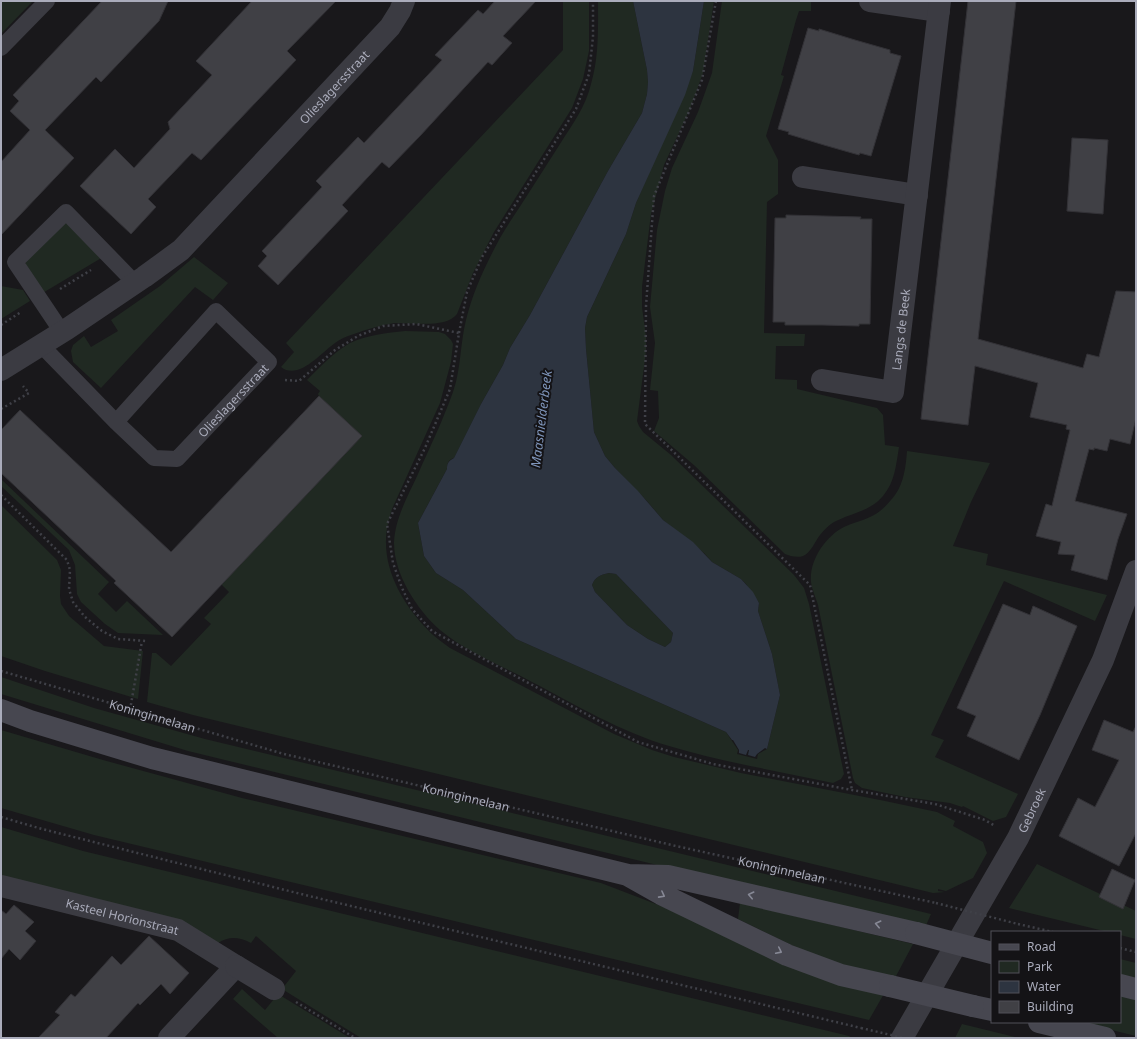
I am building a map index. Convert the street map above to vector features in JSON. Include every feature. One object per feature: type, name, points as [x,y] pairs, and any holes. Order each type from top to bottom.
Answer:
[{"type":"main road","points":[[1,710],[30,721],[152,758],[628,875],[668,876],[916,933],[991,953]]},
{"type":"main road","points":[[1,716],[30,721]]},
{"type":"main road","points":[[628,875],[661,894],[787,955],[841,975],[983,1008]]},
{"type":"main road","points":[[1121,985],[1136,990]]},
{"type":"main road","points":[[1043,1023],[1105,1038]]},
{"type":"street","name":"Olieslagersstraat","points":[[1,370],[62,332],[181,250],[390,27],[400,11],[404,1]]},
{"type":"street","name":"Langs de Beek","points":[[822,380],[893,392],[940,6],[870,1]]},
{"type":"street","points":[[803,177],[917,195]]},
{"type":"street","name":"Gebroek","points":[[903,1038],[1018,838],[1103,660],[1136,571]]},
{"type":"street","name":"Kasteel Horionstraat","points":[[1,886],[178,930],[274,989]]},
{"type":"street","points":[[169,1038],[236,966]]},
{"type":"lane","points":[[1,48],[47,1]]},
{"type":"lane","points":[[62,332],[15,262],[66,212],[135,283]]},
{"type":"lane","name":"Olieslagersstraat","points":[[41,345],[116,422],[154,458],[177,459],[269,362],[216,311],[116,422]]},
{"type":"path","points":[[592,1],[594,37],[589,74],[576,110],[482,257],[467,292],[450,389],[425,448],[386,524],[393,563],[402,588],[412,608],[432,631],[638,742],[713,764],[935,804],[985,820],[1018,838]]},
{"type":"path","points":[[716,1],[702,80],[654,196],[646,306],[645,424],[810,585],[852,790]]},
{"type":"path","points":[[254,378],[299,381],[335,350],[358,336],[382,326],[416,324],[459,333]]},
{"type":"path","points":[[1,408],[29,393],[21,384]]},
{"type":"path","points":[[1,495],[67,560],[70,570],[69,589],[72,602],[85,618],[102,631],[118,639],[146,641]]},
{"type":"path","points":[[130,710],[142,641]]},
{"type":"path","name":"Koninginnelaan","points":[[1,671],[284,754],[1048,931]]},
{"type":"path","points":[[1,817],[42,830],[305,895],[903,1038]]},
{"type":"path","points":[[1121,948],[1136,952]]},
{"type":"path","points":[[274,989],[355,1038]]},
{"type":"green space","points":[[1,1],[33,1],[1,34]]},
{"type":"green space","points":[[563,1],[589,1],[589,51],[583,79],[572,108],[494,232],[473,273],[457,314],[452,319],[445,322],[428,324],[395,323],[369,329],[339,340],[316,359],[302,368],[295,371],[281,367],[294,352],[286,343],[563,50]]},
{"type":"green space","points":[[598,1],[633,1],[647,70],[648,82],[647,94],[642,113],[608,171],[530,315],[510,348],[503,365],[481,404],[454,458],[448,462],[447,469],[418,523],[424,556],[436,573],[463,590],[516,639],[726,732],[738,750],[737,754],[757,759],[758,754],[767,749],[780,695],[772,654],[758,611],[759,603],[741,579],[712,562],[704,553],[663,520],[605,456],[594,432],[586,349],[585,328],[587,317],[626,234],[636,203],[693,71],[704,1],[714,1],[703,73],[690,109],[664,165],[651,214],[642,287],[642,307],[646,337],[646,351],[637,421],[643,432],[671,455],[794,575],[804,588],[809,604],[844,774],[841,779],[833,783],[689,752],[651,740],[616,726],[484,658],[450,638],[431,622],[415,602],[402,579],[398,567],[394,543],[399,516],[453,392],[458,374],[466,320],[480,278],[502,234],[574,122],[589,92],[594,74],[597,53]]},
{"type":"green space","points":[[722,1],[811,1],[811,11],[799,11],[796,20],[781,75],[784,76],[766,136],[778,160],[778,194],[767,202],[764,333],[805,334],[804,346],[776,346],[775,379],[797,380],[797,389],[877,408],[883,415],[885,445],[899,447],[893,479],[883,496],[870,507],[832,523],[820,535],[813,547],[801,557],[785,554],[695,466],[654,431],[659,418],[658,391],[650,390],[655,343],[650,307],[657,230],[665,191],[672,168],[698,112],[712,73]]},
{"type":"green space","points":[[65,223],[71,225],[103,257],[41,294],[25,267],[27,258]]},
{"type":"green space","points":[[194,257],[228,283],[213,300],[195,287],[101,388],[73,362],[71,351],[73,345],[84,336],[91,347],[118,331],[111,320],[160,286]]},
{"type":"green space","points":[[1,286],[23,290],[30,301],[1,319]]},
{"type":"green space","points":[[405,331],[439,332],[445,334],[453,344],[451,362],[440,403],[392,509],[386,536],[389,564],[397,588],[410,609],[429,631],[450,648],[614,734],[652,750],[674,757],[741,773],[937,812],[955,821],[953,826],[983,842],[987,853],[973,878],[946,891],[938,889],[938,891],[945,892],[933,893],[193,715],[147,702],[152,653],[156,653],[171,666],[211,624],[204,618],[229,592],[221,584],[319,396],[318,394],[320,391],[307,380],[333,355],[350,343],[370,336]]},
{"type":"green space","points":[[907,451],[990,463],[971,502],[953,546],[988,554],[986,565],[1107,595],[1095,621],[1004,581],[931,735],[944,740],[935,757],[1018,794],[1006,817],[993,821],[963,806],[905,797],[862,788],[855,783],[853,778],[818,605],[811,582],[811,574],[816,557],[831,536],[850,524],[874,515],[884,508],[893,498],[901,485]]},
{"type":"green space","points":[[1,479],[109,582],[98,594],[116,612],[127,601],[163,635],[118,633],[105,624],[81,602],[77,594],[75,565],[69,550],[1,486]]},
{"type":"green space","points":[[1,505],[57,560],[61,570],[61,604],[69,616],[104,646],[143,651],[138,699],[1,656]]},
{"type":"green space","points":[[609,573],[616,574],[673,633],[671,642],[665,647],[648,639],[627,625],[595,592],[592,585],[596,578]]},
{"type":"green space","points":[[1,677],[94,708],[205,739],[931,914],[924,930],[188,751],[1,694]]},
{"type":"green space","points":[[1,730],[242,798],[601,883],[885,992],[869,1020],[94,835],[1,808]]},
{"type":"green space","points":[[1,827],[83,851],[849,1036],[852,1038],[361,1038],[282,989],[296,971],[256,936],[251,943],[242,939],[230,938],[218,943],[1,878]]},
{"type":"green space","points":[[1037,864],[1136,911],[1136,939],[1121,935],[1121,931],[1104,931],[1009,908]]},
{"type":"green space","points":[[740,903],[913,944],[895,978],[816,957],[738,919]]},
{"type":"green space","points":[[1121,959],[1136,963],[1136,982],[1121,978]]},
{"type":"green space","points":[[242,989],[265,1010],[278,994],[350,1038],[278,1038],[233,999]]},
{"type":"green space","points":[[1121,994],[1136,998],[1136,1036],[1083,1023],[1121,1023]]},
{"type":"green space","points":[[962,1024],[1019,1038],[955,1038]]},
{"type":"water","name":"Maasnielderbeek","points":[[633,1],[704,1],[693,71],[685,95],[636,203],[626,234],[587,317],[585,328],[586,349],[594,432],[605,456],[663,520],[693,542],[712,562],[741,579],[753,592],[759,603],[758,611],[772,654],[780,695],[767,749],[765,748],[755,757],[748,755],[749,750],[746,755],[739,753],[739,750],[733,740],[726,732],[516,639],[463,590],[436,573],[424,556],[418,523],[447,469],[448,463],[454,458],[481,404],[503,365],[510,348],[530,315],[608,171],[642,113],[647,94],[647,70]],"holes":[[[609,573],[616,574],[673,633],[671,642],[665,647],[648,639],[627,625],[595,592],[592,585],[596,578]]]},
{"type":"building","points":[[102,1],[168,1],[159,21],[101,82],[96,77],[45,130],[74,158],[1,235],[1,162],[30,130],[10,111],[19,101],[13,95]]},
{"type":"building","points":[[252,1],[336,1],[287,51],[296,60],[201,160],[192,153],[148,199],[156,207],[131,234],[80,186],[115,149],[134,168],[170,129],[168,122],[212,75],[196,61]]},
{"type":"building","points":[[495,1],[536,1],[503,36],[512,43],[492,65],[488,62],[389,168],[382,162],[342,205],[348,211],[278,285],[258,266],[267,256],[262,251],[322,187],[316,181],[358,137],[364,143],[442,60],[435,55],[478,10],[483,14]]},
{"type":"building","points":[[968,1],[1016,1],[978,339],[1083,368],[1087,354],[1099,357],[1116,291],[1136,292],[1136,418],[1130,444],[1110,439],[1107,451],[1094,448],[1094,450],[1089,449],[1075,501],[1127,514],[1118,539],[1107,580],[1071,570],[1075,555],[1058,554],[1061,542],[1036,536],[1046,504],[1052,506],[1070,430],[1066,429],[1067,425],[1030,417],[1038,383],[975,366],[968,425],[921,419]]},
{"type":"building","points":[[808,28],[819,31],[819,29],[890,50],[890,53],[901,56],[871,156],[860,153],[859,155],[824,145],[788,134],[789,132],[778,129]]},
{"type":"building","points":[[1072,138],[1108,140],[1103,214],[1067,211]]},
{"type":"building","points":[[786,215],[861,217],[860,219],[872,219],[870,324],[859,324],[859,326],[785,325],[785,322],[773,322],[775,218],[786,218]]},
{"type":"building","points":[[319,396],[362,436],[172,637],[114,583],[116,581],[1,473],[1,430],[20,410],[171,552]]},
{"type":"building","points":[[1003,604],[1030,615],[1033,606],[1077,626],[1040,715],[1019,760],[967,736],[976,716],[957,708]]},
{"type":"building","points":[[1104,720],[1133,732],[1136,726],[1136,833],[1119,866],[1059,836],[1078,798],[1095,807],[1119,760],[1092,750]]},
{"type":"building","points":[[1112,869],[1135,880],[1123,909],[1099,897]]},
{"type":"building","points":[[14,905],[34,922],[25,931],[36,941],[20,960],[9,949],[1,959],[1,910],[6,914]]},
{"type":"building","points":[[149,936],[189,973],[170,994],[161,984],[140,1005],[138,1003],[106,1038],[38,1038],[60,1015],[55,1012],[71,994],[75,997],[112,956],[121,965]]}]
